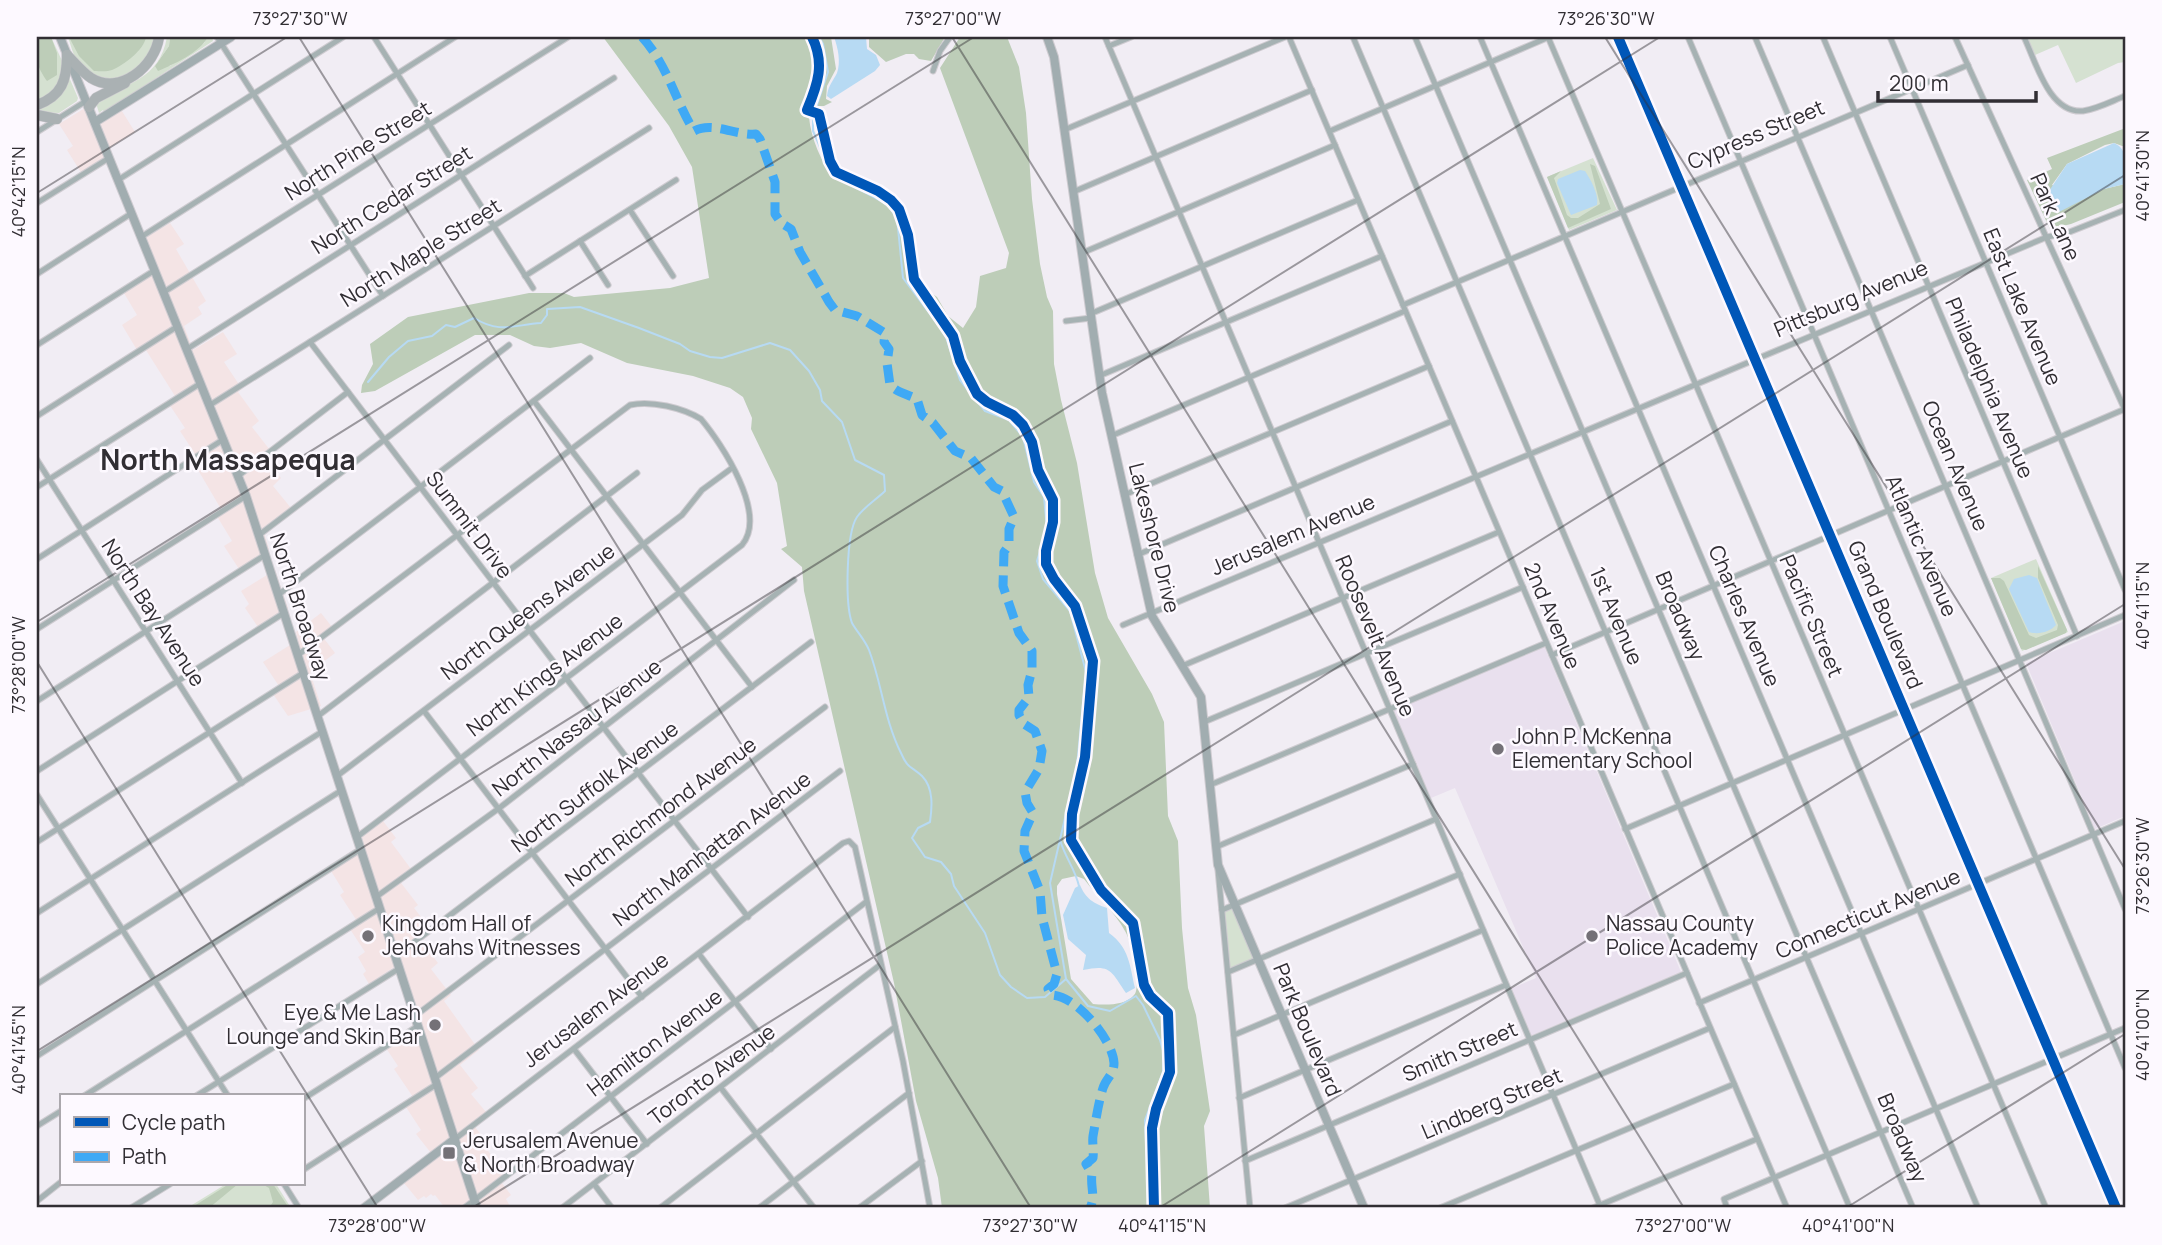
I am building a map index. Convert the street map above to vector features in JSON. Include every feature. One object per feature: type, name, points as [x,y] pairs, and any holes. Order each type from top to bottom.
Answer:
[{"type":"highway","points":[[67,55],[93,79],[117,83],[130,78],[147,64],[162,37]]},
{"type":"highway","points":[[87,104],[144,71],[156,57],[162,37]]},
{"type":"highway","points":[[37,105],[59,92],[67,76],[67,55]]},
{"type":"highway","points":[[37,115],[57,119]]},
{"type":"street","name":"North Broadway","points":[[60,37],[246,496],[476,1204]]},
{"type":"street","points":[[94,122],[219,40],[231,37]]},
{"type":"street","points":[[118,180],[343,37]]},
{"type":"street","points":[[374,37],[533,288]]},
{"type":"street","points":[[141,237],[455,37]]},
{"type":"street","name":"North Pine Street","points":[[164,292],[568,37]]},
{"type":"street","points":[[933,71],[940,51],[950,37]]},
{"type":"street","name":"Lakeshore Drive","points":[[1047,37],[1054,57],[1099,376],[1137,555],[1151,614],[1201,697],[1250,1208]]},
{"type":"street","name":"Roosevelt Avenue","points":[[1105,37],[1600,1207]]},
{"type":"street","points":[[1109,46],[1131,37]]},
{"type":"street","points":[[1064,130],[1287,37]]},
{"type":"street","name":"2nd Avenue","points":[[1287,37],[1330,131],[1787,1208]]},
{"type":"street","name":"1st Avenue","points":[[1353,37],[1850,1208]]},
{"type":"street","name":"Broadway","points":[[1415,37],[1913,1208]]},
{"type":"street","name":"Charles Avenue","points":[[1480,37],[1978,1208]]},
{"type":"street","points":[[1330,131],[1549,37]]},
{"type":"street","name":"Pacific Street","points":[[1549,37],[2046,1208]]},
{"type":"street","name":"Grand Boulevard","points":[[1618,37],[2116,1208]]},
{"type":"street","name":"Atlantic Avenue","points":[[1688,37],[2125,1068]]},
{"type":"street","name":"Ocean Avenue","points":[[1755,37],[2125,909]]},
{"type":"street","name":"Philadelphia Avenue","points":[[1823,37],[2077,636]]},
{"type":"street","name":"East Lake Avenue","points":[[1891,37],[2125,590]]},
{"type":"street","name":"Park Lane","points":[[1955,37],[2125,410]]},
{"type":"street","points":[[2024,37],[2050,93],[2061,106],[2081,111],[2125,96]]},
{"type":"street","points":[[219,40],[383,296]]},
{"type":"street","name":"Cypress Street","points":[[1111,436],[1249,377],[1457,282],[1968,65]]},
{"type":"street","name":"North Cedar Street","points":[[187,349],[614,78]]},
{"type":"street","points":[[1073,192],[1312,90]]},
{"type":"street","points":[[37,132],[87,104]]},
{"type":"street","name":"North Maple Street","points":[[210,405],[649,128]]},
{"type":"street","points":[[1082,253],[1335,145]]},
{"type":"street","points":[[37,203],[109,158]]},
{"type":"street","points":[[525,276],[677,180]]},
{"type":"street","points":[[1066,321],[1090,316],[1359,200]]},
{"type":"street","points":[[630,210],[673,275]]},
{"type":"street","name":"Pittsburg Avenue","points":[[1476,477],[2047,237],[2067,233],[2125,210]]},
{"type":"street","points":[[37,274],[132,214]]},
{"type":"street","points":[[580,241],[608,285]]},
{"type":"street","points":[[1099,376],[1382,256]]},
{"type":"street","points":[[37,345],[155,270]]},
{"type":"street","points":[[37,416],[178,326]]},
{"type":"street","name":"Summit Drive","points":[[310,342],[748,917]]},
{"type":"street","points":[[259,535],[509,345]]},
{"type":"street","points":[[278,595],[590,358]]},
{"type":"street","points":[[1124,495],[1429,366]]},
{"type":"street","points":[[37,487],[201,383]]},
{"type":"street","points":[[238,476],[348,392]]},
{"type":"street","points":[[534,401],[752,687]]},
{"type":"street","points":[[298,655],[626,407],[634,404],[675,409],[701,419],[732,468]]},
{"type":"street","points":[[1552,655],[2125,410]]},
{"type":"street","points":[[1137,555],[1452,421]]},
{"type":"street","points":[[37,559],[224,439]]},
{"type":"street","name":"North Bay Avenue","points":[[37,460],[242,783]]},
{"type":"street","name":"North Kings Avenue","points":[[357,837],[742,545],[749,535],[751,519],[742,484],[732,468]]},
{"type":"street","name":"North Queens Avenue","points":[[337,776],[682,515],[702,490],[732,468]]},
{"type":"street","points":[[318,716],[637,473]]},
{"type":"street","name":"Jerusalem Avenue","points":[[1123,625],[1476,477]]},
{"type":"street","points":[[37,629],[246,496]]},
{"type":"street","points":[[1182,666],[1499,532]]},
{"type":"street","points":[[37,701],[265,555]]},
{"type":"street","name":"North Nassau Avenue","points":[[376,897],[498,809],[794,580]]},
{"type":"street","points":[[1204,722],[1523,587]]},
{"type":"street","points":[[37,771],[284,614]]},
{"type":"street","points":[[1625,829],[2125,615]]},
{"type":"street","name":"North Suffolk Avenue","points":[[396,956],[533,855],[811,642]]},
{"type":"street","points":[[1210,785],[1546,643]]},
{"type":"street","points":[[37,842],[303,673]]},
{"type":"street","name":"North Richmond Avenue","points":[[304,1098],[417,1021],[825,707]]},
{"type":"street","points":[[424,711],[642,998]]},
{"type":"street","points":[[37,913],[323,732]]},
{"type":"street","points":[[1216,847],[1413,764]]},
{"type":"street","name":"North Manhattan Avenue","points":[[304,1169],[436,1081],[840,771]]},
{"type":"street","points":[[37,984],[342,790]]},
{"type":"street","points":[[37,795],[227,1094]]},
{"type":"street","points":[[1222,910],[1436,819]]},
{"type":"street","name":"Connecticut Avenue","points":[[1699,1003],[2125,821]]},
{"type":"street","name":"Jerusalem Avenue","points":[[364,1208],[849,841],[855,847],[866,902]]},
{"type":"street","points":[[37,1056],[361,849]]},
{"type":"street","name":"Park Boulevard","points":[[1218,865],[1364,1208]]},
{"type":"street","points":[[1228,972],[1460,874]]},
{"type":"street","points":[[866,902],[909,1093],[930,1208]]},
{"type":"street","name":"Hamilton Avenue","points":[[464,1208],[476,1204],[611,1096],[866,902]]},
{"type":"street","points":[[87,1094],[380,908]]},
{"type":"street","points":[[1234,1035],[1483,930]]},
{"type":"street","points":[[699,954],[771,1049]]},
{"type":"street","name":"Toronto Avenue","points":[[562,1208],[880,965]]},
{"type":"street","points":[[199,1094],[400,968]]},
{"type":"street","name":"Smith Street","points":[[1245,1161],[1687,973]]},
{"type":"street","points":[[1239,1098],[1506,985]]},
{"type":"street","points":[[660,1208],[895,1027]]},
{"type":"street","name":"Lindberg Street","points":[[1285,1208],[1710,1028]]},
{"type":"street","points":[[1727,1208],[1724,1199],[2125,1028]]},
{"type":"street","points":[[574,1049],[647,1144]]},
{"type":"street","points":[[1440,1208],[1734,1083]]},
{"type":"street","points":[[721,1088],[814,1208]]},
{"type":"street","points":[[759,1208],[909,1093]]},
{"type":"street","points":[[37,1126],[60,1112]]},
{"type":"street","points":[[1593,1208],[1757,1139]]},
{"type":"street","points":[[859,1208],[922,1161]]},
{"type":"street","points":[[37,1201],[60,1183]]},
{"type":"street","points":[[594,1184],[612,1208]]},
{"type":"street","points":[[131,1208],[167,1186]]},
{"type":"street","points":[[285,1186],[299,1208]]},
{"type":"shaded area","points":[[90,105],[99,121],[120,108],[135,132],[110,147],[112,155],[82,174],[67,150],[73,146],[59,124]]},
{"type":"shaded area","points":[[170,223],[184,244],[176,249],[206,301],[198,307],[202,314],[184,326],[193,350],[223,332],[237,354],[224,362],[242,389],[238,392],[259,421],[252,427],[273,454],[266,460],[281,478],[273,486],[291,508],[263,529],[269,549],[239,569],[224,546],[232,541],[215,513],[221,509],[191,458],[195,454],[180,431],[185,428],[167,401],[175,396],[144,347],[137,350],[122,325],[137,315],[121,288],[156,266],[145,238]]},
{"type":"shaded area","points":[[275,570],[288,608],[258,627],[245,608],[249,604],[241,591]]},
{"type":"shaded area","points":[[321,613],[332,627],[322,636],[335,653],[310,672],[321,706],[288,716],[271,691],[279,686],[263,662],[298,640],[296,632]]},
{"type":"shaded area","points":[[2125,621],[2125,816],[2095,829],[2026,663]]},
{"type":"shaded area","points":[[1544,646],[1681,972],[1530,1036],[1510,989],[1536,978],[1534,973],[1455,788],[1431,798],[1393,711]]},
{"type":"shaded area","points":[[383,821],[396,838],[391,842],[411,869],[398,879],[418,905],[414,908],[433,932],[421,941],[438,963],[431,969],[451,995],[444,1001],[479,1050],[460,1065],[478,1088],[471,1094],[486,1112],[472,1123],[491,1148],[488,1151],[506,1173],[499,1179],[511,1195],[506,1199],[511,1208],[445,1208],[435,1195],[431,1194],[426,1198],[424,1196],[418,1200],[399,1177],[431,1153],[416,1134],[421,1130],[404,1104],[413,1097],[394,1069],[398,1066],[384,1045],[420,1022],[400,963],[369,984],[363,974],[366,971],[358,957],[365,952],[348,926],[357,921],[340,895],[344,892],[331,871],[365,849],[362,837]]},
{"type":"green space","points":[[37,37],[51,37],[64,65],[61,86],[37,102]]},
{"type":"green space","points":[[41,37],[51,37],[57,53],[57,75],[47,81],[38,65],[36,53]]},
{"type":"green space","points":[[68,37],[156,37],[138,66],[118,78],[107,79],[96,77],[82,68]]},
{"type":"green space","points":[[69,37],[146,37],[142,47],[128,61],[112,70],[94,71],[79,56]]},
{"type":"green space","points":[[167,37],[170,37],[169,46],[155,66],[170,66],[204,43],[208,37],[212,37],[213,41],[99,113],[96,103],[140,78],[157,63]]},
{"type":"green space","points":[[170,37],[208,37],[192,53],[158,71],[155,66],[169,46]]},
{"type":"green space","points":[[603,37],[831,37],[836,69],[827,86],[826,99],[832,102],[824,106],[805,106],[801,110],[809,117],[814,141],[821,157],[833,179],[856,184],[879,197],[898,213],[920,280],[927,290],[937,297],[948,316],[963,328],[976,307],[980,276],[1006,268],[1009,253],[940,68],[960,37],[1007,37],[1019,67],[1040,264],[1053,311],[1054,364],[1077,463],[1095,573],[1108,618],[1152,694],[1164,722],[1168,816],[1178,841],[1188,988],[1196,1015],[1210,1111],[1204,1126],[1210,1208],[942,1208],[938,1178],[916,1101],[894,983],[804,591],[802,567],[781,549],[787,546],[777,483],[751,429],[752,418],[743,397],[730,388],[693,376],[627,363],[581,343],[550,348],[534,346],[510,335],[475,335],[375,391],[361,393],[362,385],[373,364],[370,344],[408,317],[529,293],[564,293],[574,297],[670,288],[709,278],[692,167],[669,126]],"holes":[[[1076,876],[1084,879],[1116,917],[1130,944],[1135,963],[1136,990],[1130,999],[1120,1003],[1093,1004],[1071,979],[1057,886],[1062,879]]]},
{"type":"green space","points":[[869,37],[945,37],[931,61],[919,59],[914,54],[906,54],[886,62],[869,47]]},
{"type":"green space","points":[[2026,37],[2125,37],[2125,62],[2076,83],[2058,45],[2035,55]]},
{"type":"green space","points":[[69,77],[77,101],[59,113],[38,112],[40,106]]},
{"type":"green space","points":[[2123,129],[2125,147],[2114,143],[2105,145],[2067,164],[2052,185],[2087,197],[2125,184],[2125,202],[2071,224],[2050,229],[2027,180],[2052,169],[2047,158]]},
{"type":"green space","points":[[1593,158],[1617,210],[1569,230],[1547,177]]},
{"type":"green space","points":[[1590,164],[1595,166],[1611,209],[1568,228],[1547,177],[1561,171],[1554,178],[1567,215],[1578,218],[1600,204]]},
{"type":"green space","points":[[2036,559],[2068,632],[2022,651],[1991,578]]},
{"type":"green space","points":[[2038,566],[2067,630],[2066,633],[2026,650],[2021,649],[1991,578],[2004,581],[2029,635],[2036,638],[2057,630],[2058,625],[2038,578]]},
{"type":"green space","points":[[1235,904],[1258,960],[1228,972],[1222,910]]},
{"type":"green space","points":[[223,1186],[277,1186],[291,1208],[187,1208]]},
{"type":"green space","points":[[226,1186],[236,1186],[209,1208],[191,1208]]},
{"type":"green space","points":[[266,1186],[274,1186],[289,1208],[269,1208],[273,1202],[269,1188]]},
{"type":"water","points":[[834,37],[866,37],[867,49],[876,55],[880,65],[831,99],[827,96],[839,64]]},
{"type":"water","points":[[2114,143],[2125,155],[2125,184],[2104,189],[2059,212],[2052,203],[2049,191],[2067,164]]},
{"type":"water","points":[[1580,170],[1585,171],[1592,183],[1597,205],[1571,215],[1557,183],[1558,179]]},
{"type":"water","points":[[2029,575],[2037,578],[2056,625],[2044,632],[2029,632],[2009,589],[2014,579]]},
{"type":"water","points":[[1080,885],[1091,900],[1107,908],[1109,933],[1121,944],[1132,972],[1135,988],[1126,993],[1109,971],[1099,968],[1083,970],[1086,955],[1068,939],[1063,915],[1075,888]]},
{"type":"waterway","points":[[819,37],[823,44],[828,72],[813,117],[813,131],[830,170],[838,178],[887,204],[897,218],[903,278],[945,334],[960,380],[985,411],[1009,420],[1023,437],[1034,482],[1044,497],[1047,529],[1037,561],[1043,579],[1070,611],[1086,672],[1077,766],[1050,883],[1066,979],[1088,1006],[1110,1011],[1136,996],[1160,1040],[1164,1054],[1163,1072],[1145,1120],[1149,1208]]},
{"type":"waterway","points":[[368,382],[389,357],[408,341],[432,336],[446,325],[455,327],[474,318],[499,327],[541,323],[547,315],[547,309],[580,307],[710,357],[722,358],[770,343],[790,350],[809,371],[820,390],[822,401],[842,422],[855,460],[884,475],[885,491],[860,513],[853,525],[849,553],[848,601],[852,623],[867,646],[873,663],[895,740],[906,762],[929,786],[932,804],[930,822],[918,828],[912,838],[925,857],[941,862],[951,874],[954,886],[985,933],[1000,975],[1011,987],[1027,998],[1045,997],[1066,979]]},
{"type":"waterway","points":[[1060,840],[1079,886]]},
{"type":"marked path","points":[[642,37],[658,59],[694,131],[717,128],[756,134],[760,139],[775,182],[775,214],[781,223],[791,229],[800,252],[829,302],[835,310],[857,316],[885,333],[884,342],[889,349],[887,363],[890,385],[917,399],[922,415],[933,423],[955,451],[971,458],[994,487],[1002,491],[1014,517],[1009,529],[1009,545],[1004,552],[1003,586],[1019,633],[1032,651],[1029,697],[1019,710],[1019,715],[1024,724],[1035,731],[1042,751],[1039,769],[1025,792],[1033,813],[1025,831],[1024,851],[1040,891],[1042,917],[1057,974],[1054,984],[1048,989],[1051,995],[1071,1002],[1092,1020],[1107,1043],[1114,1063],[1100,1100],[1093,1136],[1093,1158],[1086,1164],[1092,1174],[1093,1199],[1090,1208]]},
{"type":"cycle path","points":[[812,37],[819,65],[807,110],[819,114],[830,161],[836,172],[878,191],[899,209],[908,235],[914,279],[953,336],[960,361],[977,394],[1013,415],[1023,425],[1032,442],[1038,470],[1053,500],[1053,522],[1046,551],[1046,564],[1075,606],[1093,661],[1085,757],[1072,814],[1071,840],[1101,890],[1133,923],[1144,985],[1150,996],[1168,1013],[1170,1072],[1152,1128],[1154,1208]]},
{"type":"cycle path","points":[[1618,37],[2116,1208]]},
{"type":"place","name":"John P. McKenna Elementary School","points":[[1498,749]]},
{"type":"place","name":"Kingdom Hall of Jehovahs Witnesses","points":[[368,936]]},
{"type":"place","name":"Nassau County Police Academy","points":[[1592,936]]},
{"type":"place","name":"Eye & Me Lash Lounge and Skin Bar","points":[[435,1025]]},
{"type":"place","name":"Jerusalem Avenue & North Broadway","points":[[449,1153]]},
{"type":"district","name":"North Massapequa","points":[[228,460]]}]
